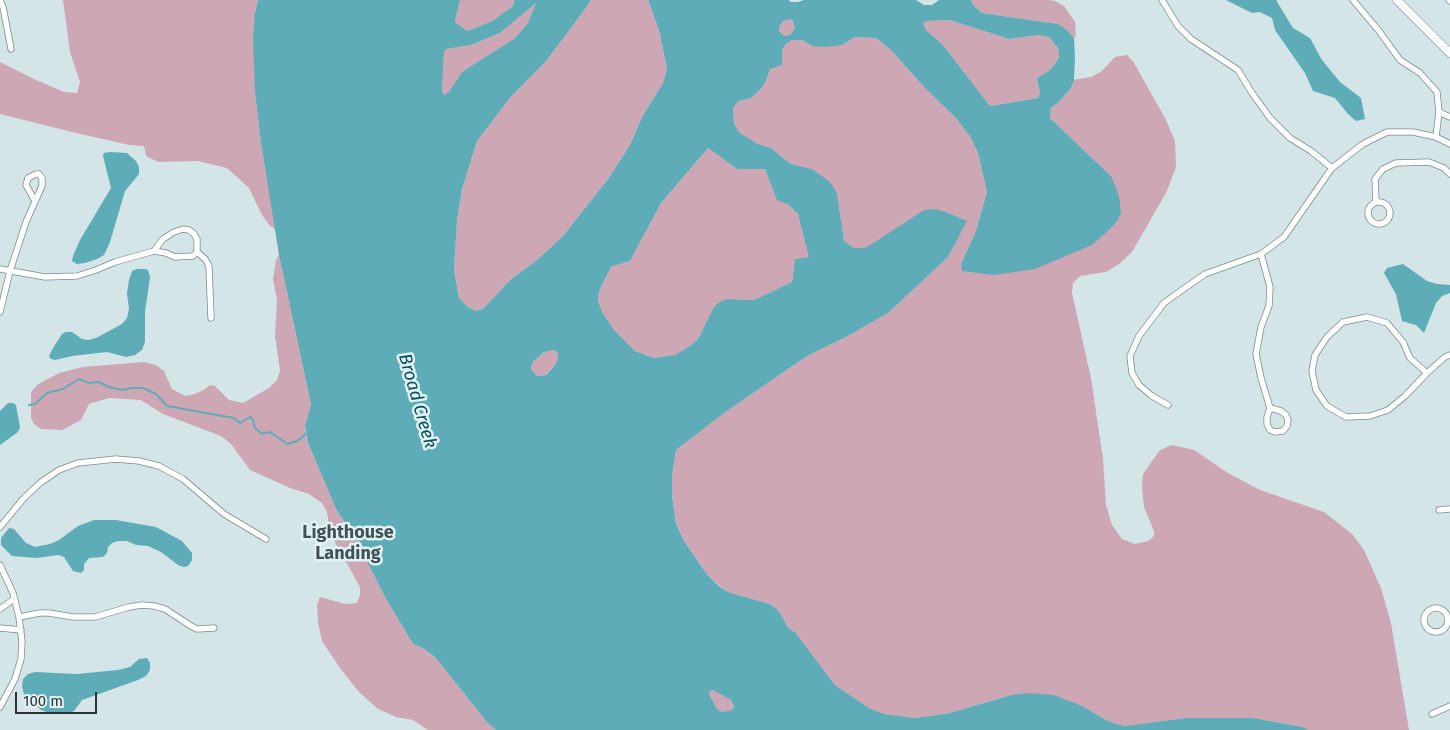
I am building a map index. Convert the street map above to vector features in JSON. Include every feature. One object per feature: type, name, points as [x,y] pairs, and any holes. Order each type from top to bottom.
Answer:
[{"type":"street","points":[[0,0],[11,49]]},
{"type":"street","points":[[1162,0],[1178,26],[1190,39],[1238,70],[1270,118],[1290,138],[1332,168]]},
{"type":"street","points":[[1353,0],[1400,60],[1420,74],[1437,92],[1439,112],[1436,137]]},
{"type":"street","points":[[1397,0],[1450,53]]},
{"type":"street","points":[[1439,112],[1450,116]]},
{"type":"street","points":[[1168,405],[1152,396],[1139,385],[1132,373],[1130,356],[1139,336],[1164,304],[1175,294],[1205,274],[1261,254],[1284,237],[1332,168],[1363,144],[1387,132],[1413,132],[1436,137],[1450,144]]},
{"type":"street","points":[[1376,201],[1375,179],[1383,169],[1396,163],[1429,162],[1444,168],[1450,174]]},
{"type":"street","points":[[0,312],[10,272],[34,201]]},
{"type":"street","points":[[0,269],[45,277],[77,276],[154,250],[175,257],[193,256],[197,252],[197,239],[189,230],[183,229],[163,239],[154,250]]},
{"type":"street","points":[[197,252],[205,259],[209,266],[211,318]]},
{"type":"street","points":[[1261,254],[1270,287],[1270,306],[1261,327],[1256,354],[1260,378],[1270,408],[1267,417],[1270,430],[1275,432],[1283,431],[1287,426],[1288,420],[1286,415],[1270,408]]},
{"type":"street","points":[[1427,373],[1410,358],[1403,342],[1387,323],[1367,317],[1343,322],[1327,337],[1315,355],[1312,371],[1316,390],[1327,406],[1346,417],[1370,416],[1388,410],[1405,396],[1427,373],[1450,355]]},
{"type":"street","points":[[0,527],[24,498],[40,483],[59,470],[78,463],[116,459],[139,461],[159,466],[184,479],[224,514],[266,539]]},
{"type":"street","points":[[1439,510],[1450,509]]},
{"type":"street","points":[[0,566],[14,599],[19,617],[22,642],[21,660],[15,679],[0,707]]},
{"type":"street","points":[[0,609],[14,599]]},
{"type":"street","points":[[19,617],[40,613],[73,617],[96,617],[142,605],[165,609],[197,629],[214,628]]},
{"type":"street","points":[[1433,609],[1439,609],[1449,617],[1444,629],[1436,632],[1430,630],[1425,625],[1424,619],[1426,614],[1433,609]]},
{"type":"street","points":[[0,628],[21,630]]},
{"type":"street","points":[[1432,714],[1450,706]]},
{"type":"shaded area","points":[[63,0],[258,0],[255,13],[255,92],[260,136],[276,230],[269,225],[262,215],[249,188],[227,168],[198,161],[158,162],[146,156],[144,146],[129,145],[0,114],[0,62],[64,92],[77,93],[80,82],[70,52]]},
{"type":"shaded area","points":[[460,0],[514,0],[513,6],[492,21],[467,31],[455,22]]},
{"type":"shaded area","points":[[591,0],[648,0],[659,30],[667,69],[663,83],[643,115],[630,145],[608,179],[563,236],[537,260],[511,279],[483,309],[476,311],[468,307],[459,298],[454,270],[457,221],[462,189],[477,141],[509,99],[547,60]]},
{"type":"shaded area","points":[[971,0],[1055,1],[1064,6],[1075,22],[1076,36],[1074,38],[1066,29],[1058,24],[982,13],[973,5]]},
{"type":"shaded area","points":[[537,2],[528,23],[515,38],[462,72],[449,93],[444,95],[442,91],[444,51],[446,49],[471,45],[500,33]]},
{"type":"shaded area","points":[[792,19],[795,28],[790,35],[784,36],[779,31],[780,25],[783,21]]},
{"type":"shaded area","points":[[950,20],[1009,39],[1039,35],[1049,37],[1058,48],[1059,58],[1050,70],[1037,78],[1040,94],[1038,98],[990,106],[943,45],[926,30],[923,23],[924,21]]},
{"type":"shaded area","points":[[855,37],[876,38],[893,52],[924,87],[956,118],[971,138],[978,153],[987,192],[976,231],[961,264],[1111,176],[1050,118],[1051,108],[1071,88],[1074,80],[1091,77],[1102,71],[1115,57],[1127,55],[1133,61],[1166,120],[1175,141],[1176,167],[1167,191],[1132,252],[1119,264],[1106,272],[1080,276],[1073,283],[1072,293],[1091,378],[1103,459],[1106,505],[1112,525],[1122,539],[1135,544],[1148,541],[1154,536],[1154,531],[1144,507],[1143,474],[1160,450],[1172,445],[1194,450],[1228,473],[1260,490],[1324,512],[1352,534],[1364,550],[1381,588],[1391,623],[1409,730],[1309,730],[1303,727],[1253,718],[1186,718],[1124,726],[1108,721],[1082,706],[1011,695],[950,713],[915,718],[884,714],[869,708],[835,685],[795,632],[789,629],[778,610],[770,604],[728,592],[706,573],[684,541],[676,522],[672,496],[672,475],[676,450],[724,413],[807,356],[846,337],[888,313],[948,257],[966,221],[946,212],[864,248],[854,248],[844,241],[837,193],[812,169],[791,164],[771,148],[758,144],[740,133],[734,124],[733,107],[739,101],[751,98],[761,89],[770,69],[786,44],[792,40],[802,40],[812,46],[842,45]]},
{"type":"shaded area","points":[[708,148],[737,169],[765,169],[777,199],[789,205],[798,214],[810,257],[795,259],[792,282],[754,300],[727,299],[714,308],[698,339],[690,347],[675,355],[654,358],[635,351],[614,330],[602,312],[598,300],[599,291],[611,267],[630,261],[661,203]]},
{"type":"shaded area","points":[[279,255],[311,404],[305,426],[306,435],[337,511],[354,536],[385,597],[413,644],[423,648],[435,657],[487,722],[496,730],[428,730],[413,720],[396,717],[378,709],[359,692],[322,641],[317,605],[320,597],[346,604],[357,603],[360,587],[330,533],[327,512],[322,503],[309,494],[290,488],[250,470],[231,444],[221,436],[163,414],[141,400],[109,398],[89,404],[81,420],[62,430],[41,429],[34,424],[31,418],[31,392],[37,385],[59,373],[83,367],[144,362],[156,365],[164,371],[172,389],[185,396],[195,394],[210,385],[215,386],[229,400],[243,403],[269,388],[277,380],[280,371],[275,336],[277,300],[273,279],[276,260]]},
{"type":"shaded area","points":[[554,350],[558,353],[555,365],[545,375],[537,376],[531,369],[532,363],[544,352]]},
{"type":"shaded area","points":[[714,690],[731,700],[734,708],[732,710],[722,712],[717,709],[709,694],[709,692]]},
{"type":"water","name":"Broad Creek","points":[[258,0],[460,0],[455,22],[467,31],[492,21],[513,6],[514,0],[591,0],[547,60],[509,99],[477,141],[462,189],[457,221],[454,270],[459,298],[468,307],[476,311],[483,309],[511,279],[537,260],[563,236],[608,179],[630,145],[643,115],[663,83],[667,69],[659,30],[648,0],[789,0],[791,2],[798,2],[804,0],[916,0],[924,5],[932,5],[939,0],[971,0],[973,5],[982,13],[1058,24],[1066,29],[1074,38],[1074,80],[1071,88],[1051,108],[1050,118],[1111,176],[1119,196],[1121,213],[1110,229],[1092,245],[1035,269],[994,275],[962,271],[961,264],[976,231],[987,192],[978,153],[971,138],[956,118],[924,87],[893,52],[876,38],[855,37],[842,45],[826,47],[812,46],[802,40],[792,40],[782,50],[782,65],[770,69],[761,89],[751,98],[739,101],[733,107],[734,124],[740,133],[758,144],[771,148],[791,164],[812,169],[830,182],[837,193],[844,241],[854,248],[864,248],[872,244],[924,210],[935,209],[967,221],[948,257],[888,313],[846,337],[807,356],[724,413],[676,450],[672,475],[672,496],[676,523],[684,541],[706,573],[719,586],[728,592],[770,604],[778,610],[789,629],[795,632],[835,685],[869,708],[884,714],[915,718],[950,713],[1011,695],[1029,693],[1054,695],[1082,706],[1108,721],[1124,726],[1186,718],[1253,718],[1303,727],[1309,730],[496,730],[487,722],[435,657],[423,648],[413,644],[385,597],[354,536],[337,511],[308,443],[305,426],[311,404],[279,255],[260,136],[255,92],[253,37]],"holes":[[[536,3],[528,23],[515,38],[462,72],[449,92],[444,95],[442,91],[444,52],[446,49],[471,45],[500,33]],[[792,19],[795,28],[790,35],[784,36],[779,31],[783,21]],[[950,20],[1009,39],[1039,35],[1049,37],[1058,48],[1059,58],[1050,70],[1037,78],[1040,94],[1038,98],[990,106],[943,45],[926,30],[923,23],[925,21]],[[708,148],[737,169],[765,169],[777,200],[789,205],[798,214],[809,257],[795,259],[792,282],[754,300],[727,299],[720,302],[714,307],[698,339],[690,346],[675,355],[654,358],[635,351],[614,330],[602,312],[598,300],[599,291],[611,267],[630,261],[661,203]],[[554,350],[558,353],[555,365],[546,375],[537,376],[531,369],[532,363],[544,352]],[[713,690],[731,700],[734,707],[732,710],[722,712],[717,709],[709,694]]]},
{"type":"water","points":[[1226,0],[1276,0],[1293,28],[1310,38],[1322,60],[1340,82],[1361,98],[1365,119],[1356,121],[1335,98],[1313,91],[1305,73],[1275,30],[1272,18],[1260,12],[1252,13]]},
{"type":"water","points":[[104,153],[127,153],[136,161],[139,167],[139,174],[125,191],[110,242],[104,255],[85,263],[77,264],[72,261],[80,240],[111,188],[103,156]]},
{"type":"water","points":[[1403,264],[1427,281],[1450,285],[1450,293],[1442,296],[1436,303],[1424,333],[1416,325],[1402,321],[1396,294],[1384,273],[1387,268]]},
{"type":"water","points":[[137,269],[148,270],[150,277],[145,312],[145,342],[142,350],[135,355],[126,357],[107,352],[51,359],[49,356],[53,348],[62,334],[66,332],[72,332],[82,339],[88,340],[96,338],[122,324],[127,318],[129,309],[127,293],[129,280],[132,271]]},
{"type":"water","points":[[8,403],[16,405],[20,427],[18,432],[0,445],[0,411]]},
{"type":"water","points":[[94,520],[116,520],[156,527],[182,541],[192,553],[192,560],[188,566],[184,567],[148,546],[118,541],[108,547],[107,553],[103,557],[89,558],[84,564],[84,570],[81,573],[73,571],[64,557],[58,555],[36,558],[12,556],[1,545],[1,538],[9,528],[14,529],[26,543],[35,547],[59,540],[78,526]]},
{"type":"water","points":[[147,658],[150,663],[150,670],[146,676],[82,700],[74,711],[65,714],[52,714],[41,710],[24,694],[22,687],[23,679],[28,674],[35,672],[77,674],[118,670],[130,667],[139,659]]},
{"type":"waterway","points":[[29,405],[35,404],[47,393],[63,389],[79,379],[89,383],[99,382],[109,387],[123,390],[143,388],[156,394],[167,406],[234,418],[240,423],[250,417],[255,428],[262,434],[270,432],[287,444],[297,441],[306,434]]},
{"type":"district","name":"Lighthouse Landing","points":[[348,543]]}]
